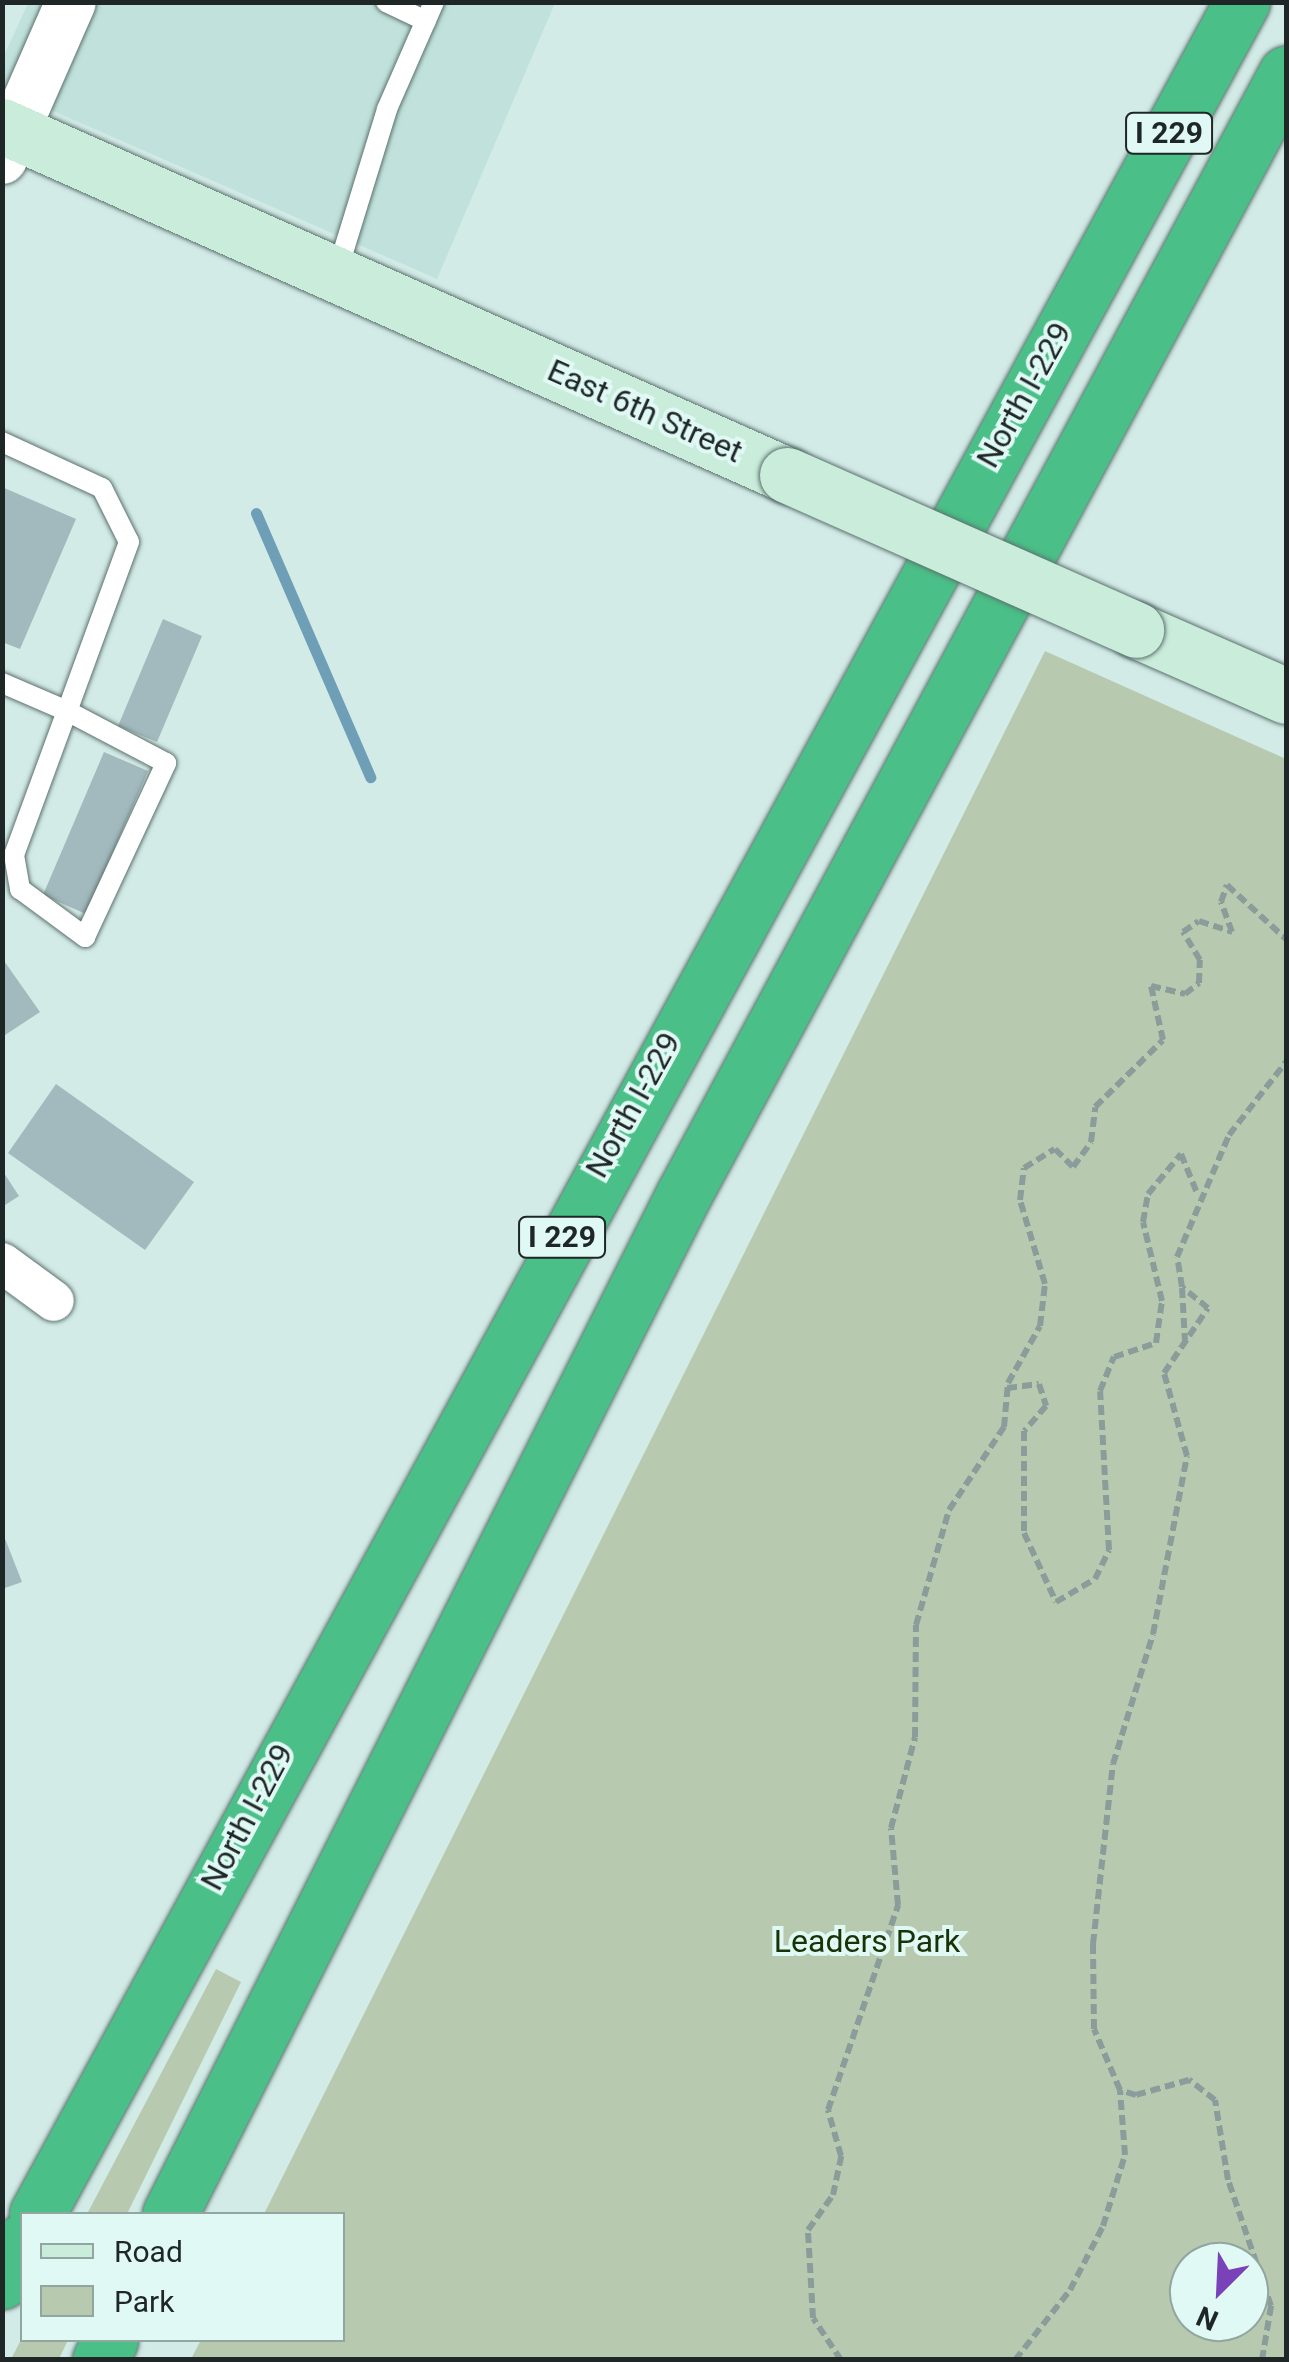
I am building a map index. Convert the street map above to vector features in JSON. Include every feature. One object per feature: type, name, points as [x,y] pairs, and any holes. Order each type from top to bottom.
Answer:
[{"type":"highway","points":[[1096,264],[1218,2]]},
{"type":"highway","name":"North I-229","points":[[38,2212],[1242,2]]},
{"type":"highway","name":"I 229","points":[[171,2212],[684,1194],[1286,74]]},
{"type":"highway","points":[[1163,309],[1286,113]]},
{"type":"highway","points":[[2,2281],[20,2246]]},
{"type":"main road","name":"East 6th Street","points":[[6,139],[336,274],[1286,696]]},
{"type":"street","points":[[6,139],[71,2]]},
{"type":"street","points":[[2,1262],[54,1301]]},
{"type":"lane","points":[[336,274],[430,12],[398,5]]},
{"type":"lane","points":[[2,442],[102,488],[129,542],[67,710],[14,855],[20,889],[85,938],[166,762],[67,710],[2,682]]},
{"type":"path","points":[[841,2360],[812,2318],[804,2278],[808,2230],[833,2195],[841,2156],[828,2110],[898,1905],[891,1828],[916,1737],[916,1625],[950,1510],[1004,1428],[1007,1388],[1040,1326],[1045,1284],[1020,1200],[1024,1168],[1055,1149],[1072,1167],[1091,1142],[1095,1107],[1163,1040],[1151,986],[1185,994],[1199,983],[1200,960],[1183,932],[1199,921],[1232,932],[1221,902],[1226,886],[1286,939]]},
{"type":"path","points":[[1185,1342],[1177,1257],[1197,1194],[1286,1062]]},
{"type":"path","points":[[1007,1388],[1039,1384],[1046,1406],[1024,1431],[1024,1532],[1056,1602],[1095,1580],[1110,1550],[1100,1391],[1114,1358],[1156,1343],[1162,1301],[1143,1222],[1148,1194],[1181,1154],[1197,1194]]},
{"type":"path","points":[[1015,2360],[1070,2290],[1103,2226],[1125,2154],[1120,2090],[1094,2029],[1096,1903],[1113,1764],[1153,1634],[1187,1456],[1164,1373],[1208,1308],[1182,1287]]},
{"type":"path","points":[[1120,2090],[1136,2095],[1188,2080],[1214,2100],[1228,2180],[1271,2306],[1262,2360]]},
{"type":"shaded area","points":[[28,3],[555,3],[437,279],[3,89],[3,58]]},
{"type":"green space","name":"Leaders Park","points":[[1045,651],[1286,759],[1286,2359],[191,2359],[200,2342],[345,2342],[345,2212],[265,2212]]},
{"type":"green space","points":[[216,1969],[241,1982],[128,2212],[88,2212]]},
{"type":"green space","points":[[20,2342],[67,2342],[59,2359],[11,2359]]},
{"type":"building","points":[[2,487],[76,519],[20,649],[2,642]]},
{"type":"building","points":[[163,619],[202,636],[157,742],[118,726]]},
{"type":"building","points":[[104,752],[148,771],[86,914],[43,895]]},
{"type":"building","points":[[2,958],[40,1012],[2,1037]]},
{"type":"building","points":[[56,1084],[194,1182],[145,1250],[8,1153]]},
{"type":"building","points":[[2,1170],[19,1196],[2,1207]]},
{"type":"building","points":[[2,1531],[22,1582],[2,1589]]},
{"type":"waterway","points":[[256,513],[370,777]]}]
